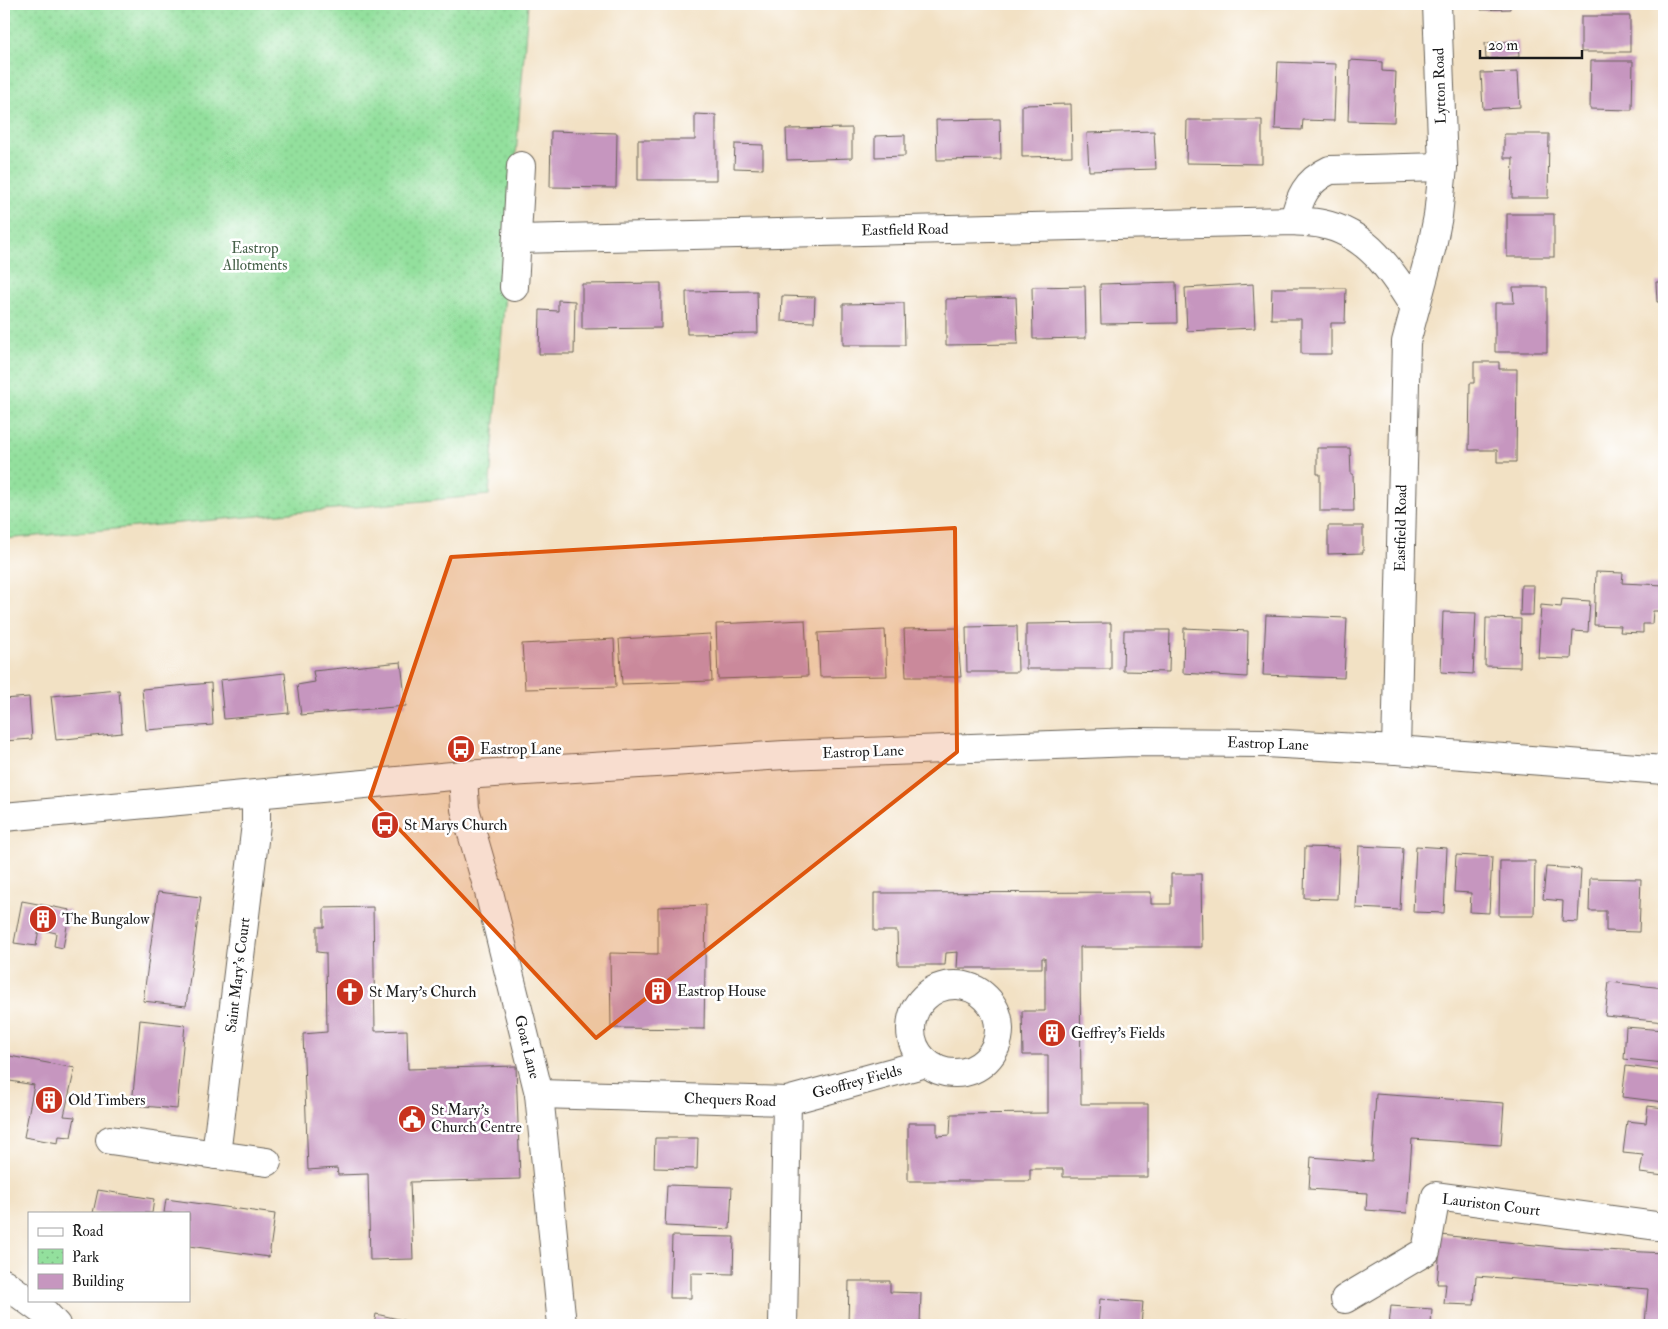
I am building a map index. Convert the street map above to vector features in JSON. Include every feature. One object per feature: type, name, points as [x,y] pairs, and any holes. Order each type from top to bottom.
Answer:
[{"type":"street","name":"Lytton Road","points":[[1437,4],[1443,167]]},
{"type":"street","points":[[514,287],[521,166]]},
{"type":"street","points":[[1294,221],[1298,202],[1303,193],[1322,173],[1330,170],[1443,167]]},
{"type":"street","name":"Eastfield Road","points":[[1396,750],[1406,342],[1432,246],[1438,216],[1443,167]]},
{"type":"street","name":"Eastfield Road","points":[[516,239],[1294,221],[1320,223],[1357,238],[1388,268],[1414,307]]},
{"type":"street","name":"Eastrop Lane","points":[[4,817],[463,775],[785,755],[1134,742],[1265,743],[1396,750],[1664,770]]},
{"type":"street","name":"Goat Lane","points":[[463,775],[465,809],[489,892],[539,1094],[562,1325]]},
{"type":"street","name":"Saint Mary's Court","points":[[216,1155],[256,824],[256,795]]},
{"type":"street","name":"Geoffrey Fields","points":[[787,1101],[926,1064]]},
{"type":"street","name":"Chequers Road","points":[[539,1094],[787,1101],[783,1325]]},
{"type":"street","points":[[110,1140],[267,1162]]},
{"type":"street","name":"Lauriston Court","points":[[1345,1299],[1426,1251],[1436,1196],[1664,1228]]},
{"type":"street","points":[[4,1283],[28,1301]]},
{"type":"street","points":[[30,1302],[45,1313],[56,1325]]},
{"type":"highlighted area","points":[[955,528],[957,752],[596,1038],[370,798],[451,557]]},
{"type":"green space","name":"Eastrop Allotments","points":[[4,4],[528,4],[489,495],[4,539]]},
{"type":"building","points":[[1481,4],[1510,4],[1510,9],[1481,10]]},
{"type":"building","points":[[1581,16],[1630,16],[1630,52],[1581,52]]},
{"type":"building","points":[[1518,41],[1519,57],[1486,59],[1485,43]]},
{"type":"building","points":[[1350,60],[1382,62],[1382,71],[1396,72],[1394,122],[1348,121]]},
{"type":"building","points":[[1591,61],[1633,61],[1632,110],[1590,109]]},
{"type":"building","points":[[1278,62],[1336,64],[1334,121],[1303,120],[1302,130],[1275,129]]},
{"type":"building","points":[[1518,72],[1520,107],[1483,109],[1481,73]]},
{"type":"building","points":[[1071,104],[1072,156],[1022,157],[1022,105]]},
{"type":"building","points":[[695,114],[716,115],[716,180],[638,180],[638,140],[695,140]]},
{"type":"building","points":[[1000,119],[1001,159],[937,160],[936,120]]},
{"type":"building","points":[[1187,120],[1262,120],[1262,164],[1186,163]]},
{"type":"building","points":[[852,128],[852,158],[787,160],[786,129]]},
{"type":"building","points":[[551,131],[617,133],[616,188],[550,187]]},
{"type":"building","points":[[1154,131],[1156,169],[1089,171],[1087,133]]},
{"type":"building","points":[[1504,134],[1549,134],[1548,198],[1512,198],[1513,158],[1504,158]]},
{"type":"building","points":[[905,135],[905,156],[875,157],[875,136]]},
{"type":"building","points":[[735,144],[763,145],[763,169],[734,168]]},
{"type":"building","points":[[1507,214],[1554,214],[1554,257],[1507,257]]},
{"type":"building","points":[[1176,282],[1177,323],[1101,324],[1100,284]]},
{"type":"building","points":[[1656,282],[1664,282],[1664,302],[1657,302]]},
{"type":"building","points":[[661,283],[661,328],[582,329],[582,284]]},
{"type":"building","points":[[1253,284],[1255,328],[1187,331],[1185,288]]},
{"type":"building","points":[[1085,286],[1086,338],[1033,339],[1032,287]]},
{"type":"building","points":[[1513,287],[1547,287],[1547,352],[1495,352],[1495,303],[1514,303]]},
{"type":"building","points":[[1272,288],[1346,288],[1345,323],[1331,323],[1331,354],[1301,354],[1301,319],[1271,319]]},
{"type":"building","points":[[757,291],[758,333],[687,334],[686,292]]},
{"type":"building","points":[[782,296],[815,297],[814,322],[781,321]]},
{"type":"building","points":[[1016,297],[1018,344],[946,345],[946,299]]},
{"type":"building","points":[[558,300],[575,301],[574,354],[539,354],[540,310],[558,311]]},
{"type":"building","points":[[904,303],[905,345],[843,345],[843,304]]},
{"type":"building","points":[[1474,362],[1499,362],[1499,369],[1517,369],[1516,462],[1497,462],[1497,450],[1469,450],[1470,383],[1474,383]]},
{"type":"building","points":[[1317,448],[1350,448],[1354,511],[1320,511],[1320,474],[1317,474]]},
{"type":"building","points":[[1328,526],[1363,526],[1363,553],[1328,554]]},
{"type":"building","points":[[1596,572],[1623,573],[1622,583],[1664,585],[1664,611],[1653,611],[1652,624],[1643,624],[1643,633],[1620,632],[1621,626],[1594,625]]},
{"type":"building","points":[[1521,585],[1534,585],[1533,615],[1520,615]]},
{"type":"building","points":[[1562,599],[1590,601],[1588,632],[1573,631],[1571,659],[1538,658],[1541,605],[1561,607]]},
{"type":"building","points":[[1443,612],[1476,613],[1473,674],[1441,672]]},
{"type":"building","points":[[1266,615],[1347,618],[1344,678],[1263,675]]},
{"type":"building","points":[[1486,618],[1521,619],[1520,667],[1485,666]]},
{"type":"building","points":[[805,620],[808,676],[718,679],[716,624]]},
{"type":"building","points":[[1111,623],[1111,669],[1026,669],[1026,624]]},
{"type":"building","points":[[1017,626],[1018,672],[967,672],[966,627]]},
{"type":"building","points":[[957,628],[961,677],[906,677],[904,629]]},
{"type":"building","points":[[1184,628],[1248,631],[1247,677],[1183,673]]},
{"type":"building","points":[[885,630],[887,676],[820,677],[818,633]]},
{"type":"building","points":[[1124,630],[1170,630],[1169,672],[1123,671]]},
{"type":"building","points":[[710,634],[712,681],[622,684],[619,639]]},
{"type":"building","points":[[614,639],[616,687],[525,689],[522,644]]},
{"type":"building","points":[[401,662],[406,706],[301,715],[297,685],[315,682],[313,671]]},
{"type":"building","points":[[285,673],[289,713],[224,719],[220,680]]},
{"type":"building","points":[[211,683],[213,725],[146,730],[142,689]]},
{"type":"building","points":[[119,690],[122,733],[56,740],[51,696]]},
{"type":"building","points":[[29,697],[32,739],[4,741],[4,699]]},
{"type":"building","points":[[1359,846],[1403,848],[1400,910],[1356,908]]},
{"type":"building","points":[[1416,846],[1447,848],[1444,913],[1413,912]]},
{"type":"building","points":[[1305,847],[1339,848],[1337,899],[1304,898]]},
{"type":"building","points":[[1456,855],[1492,857],[1489,913],[1470,912],[1471,893],[1454,892]]},
{"type":"building","points":[[1500,861],[1535,861],[1534,916],[1499,916]]},
{"type":"building","points":[[1546,867],[1581,869],[1578,922],[1562,921],[1563,901],[1543,899]]},
{"type":"building","name":"Geffrey's Fields","points":[[1171,874],[1201,874],[1202,947],[1080,947],[1081,1104],[1148,1104],[1148,1177],[1063,1177],[1063,1169],[1030,1169],[1030,1181],[908,1181],[908,1123],[937,1123],[937,1136],[950,1135],[951,1114],[1048,1113],[1048,1055],[1023,1055],[1022,1011],[1045,1011],[1045,958],[1042,958],[1042,968],[957,968],[958,952],[946,953],[945,965],[898,965],[897,931],[874,931],[874,893],[1151,892],[1151,904],[1171,904]]},
{"type":"building","points":[[1590,878],[1641,879],[1639,932],[1606,931],[1606,911],[1589,911]]},
{"type":"building","points":[[158,892],[201,897],[186,1006],[143,1001]]},
{"type":"building","name":"The Bungalow","points":[[22,901],[70,910],[63,948],[54,946],[56,933],[39,929],[36,946],[14,943]]},
{"type":"building","name":"Eastrop House","points":[[706,905],[704,1029],[611,1028],[610,953],[658,954],[658,907]]},
{"type":"building","name":"St Mary's Church Centre","points":[[373,907],[375,1031],[407,1030],[408,1069],[516,1066],[520,1179],[410,1182],[413,1259],[370,1260],[368,1174],[338,1175],[337,1168],[308,1170],[303,1034],[327,1032],[326,953],[317,952],[317,927],[324,927],[324,908]]},
{"type":"building","points":[[1609,982],[1664,988],[1664,1022],[1605,1016]]},
{"type":"building","points":[[140,1020],[185,1025],[177,1109],[132,1105]]},
{"type":"building","points":[[1626,1027],[1664,1030],[1664,1063],[1624,1059]]},
{"type":"building","name":"Old Timbers","points":[[4,1055],[75,1068],[64,1116],[75,1117],[71,1137],[59,1136],[58,1143],[24,1137],[34,1085],[4,1080]]},
{"type":"building","points":[[1626,1066],[1664,1071],[1664,1102],[1622,1097]]},
{"type":"building","points":[[1376,1094],[1504,1103],[1501,1145],[1412,1139],[1407,1213],[1366,1210],[1367,1193],[1309,1189],[1311,1157],[1372,1162]]},
{"type":"building","points":[[1648,1106],[1664,1108],[1664,1176],[1640,1173],[1643,1155],[1623,1153],[1627,1121],[1646,1123]]},
{"type":"building","points":[[655,1138],[698,1138],[697,1169],[654,1168]]},
{"type":"building","points":[[667,1185],[732,1187],[730,1229],[665,1226]]},
{"type":"building","points":[[98,1190],[154,1199],[152,1212],[93,1212]]},
{"type":"building","points":[[166,1199],[275,1214],[269,1257],[190,1246],[190,1212],[164,1212]]},
{"type":"building","points":[[1441,1235],[1563,1248],[1664,1253],[1664,1325],[1645,1324],[1648,1289],[1476,1276],[1474,1305],[1444,1304],[1446,1284],[1437,1284]]},
{"type":"building","points":[[672,1236],[734,1237],[733,1274],[691,1273],[691,1298],[670,1298]]},
{"type":"building","points":[[849,1281],[890,1281],[890,1292],[921,1293],[920,1325],[848,1325]]},
{"type":"building","points":[[1100,1299],[1143,1302],[1141,1325],[1098,1325]]},
{"type":"building","points":[[1391,1306],[1432,1309],[1431,1325],[1389,1325]]},
{"type":"building","points":[[376,1314],[416,1323],[416,1325],[374,1325]]},
{"type":"place","name":"Eastrop Lane","points":[[461,749]]},
{"type":"place","name":"St Marys Church","points":[[385,825]]},
{"type":"place","name":"The Bungalow","points":[[43,919]]},
{"type":"place","name":"Eastrop House","points":[[658,991]]},
{"type":"place","name":"St Mary's Church","points":[[350,992]]},
{"type":"place","name":"Geffrey's Fields","points":[[1052,1033]]},
{"type":"place","name":"Old Timbers","points":[[49,1100]]},
{"type":"place","name":"St Mary's Church Centre","points":[[412,1119]]}]
